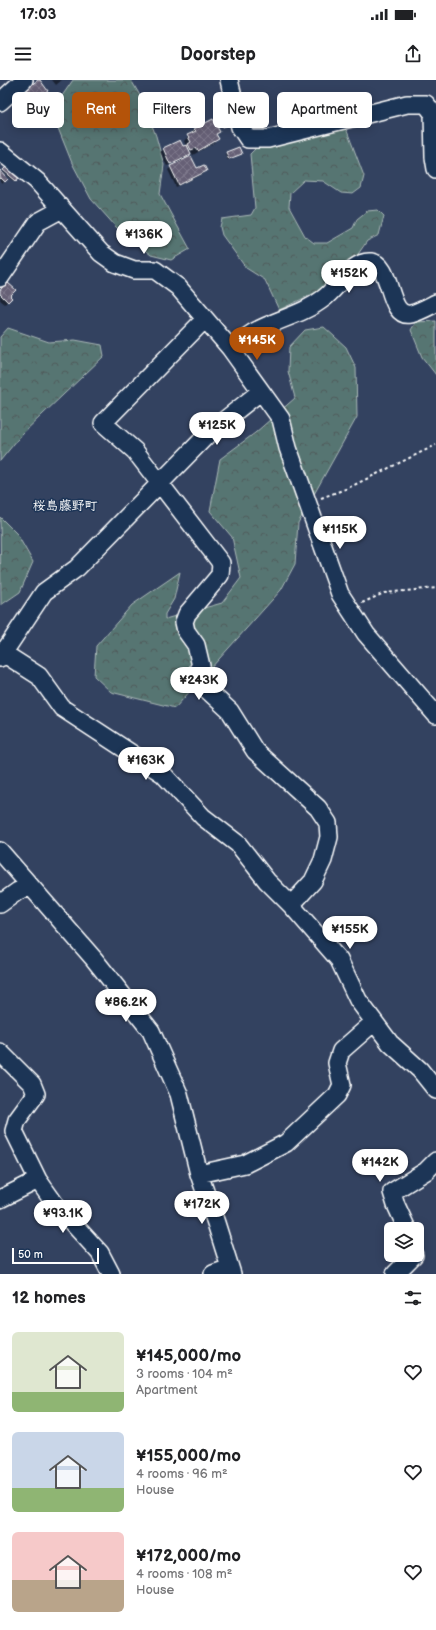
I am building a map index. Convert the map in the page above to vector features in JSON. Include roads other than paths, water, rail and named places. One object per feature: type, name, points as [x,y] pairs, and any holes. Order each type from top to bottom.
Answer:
[{"type":"street","points":[[229,80],[240,127],[248,139],[268,139],[408,104],[426,104],[433,113],[434,157],[436,169]]},
{"type":"street","points":[[0,102],[20,81]]},
{"type":"street","points":[[0,151],[37,181],[100,253],[115,263],[134,270],[155,270],[178,287],[230,348],[260,392],[271,403],[281,419],[288,448],[340,594],[366,634],[436,715]]},
{"type":"street","points":[[0,278],[38,222],[62,209]]},
{"type":"street","points":[[230,348],[255,332],[326,298],[345,276],[364,263],[372,262],[380,266],[396,306],[401,312],[410,314],[436,303]]},
{"type":"street","points":[[205,318],[103,423],[135,451],[221,563],[220,575],[187,614],[184,622],[186,631],[196,645],[201,666],[199,668],[206,688],[230,711],[255,751],[318,808],[328,823],[329,837],[323,860],[313,881],[291,905]]},
{"type":"street","points":[[260,392],[212,430],[77,568],[44,592],[1,654],[39,676],[62,708],[163,774],[203,817],[238,844],[267,881],[291,905],[339,960],[358,1000],[390,1043],[420,1070],[436,1090]]},
{"type":"street","points":[[0,851],[94,959],[151,1031],[179,1094],[199,1174],[231,1271],[213,1274]]},
{"type":"street","points":[[0,904],[18,891],[30,887]]},
{"type":"street","points":[[199,1174],[245,1164],[286,1143],[337,1095],[342,1085],[337,1063],[341,1051],[374,1022]]},
{"type":"street","points":[[0,1052],[32,1084],[36,1094],[17,1120],[14,1131],[38,1180],[55,1204],[100,1253],[111,1274]]},
{"type":"street","points":[[404,1222],[392,1192],[426,1171],[436,1162]]},
{"type":"street","points":[[0,1199],[38,1180]]},
{"type":"street","points":[[395,1274],[407,1262]]},
{"type":"district","name":"桜島藤野町","points":[[65,506]]}]
